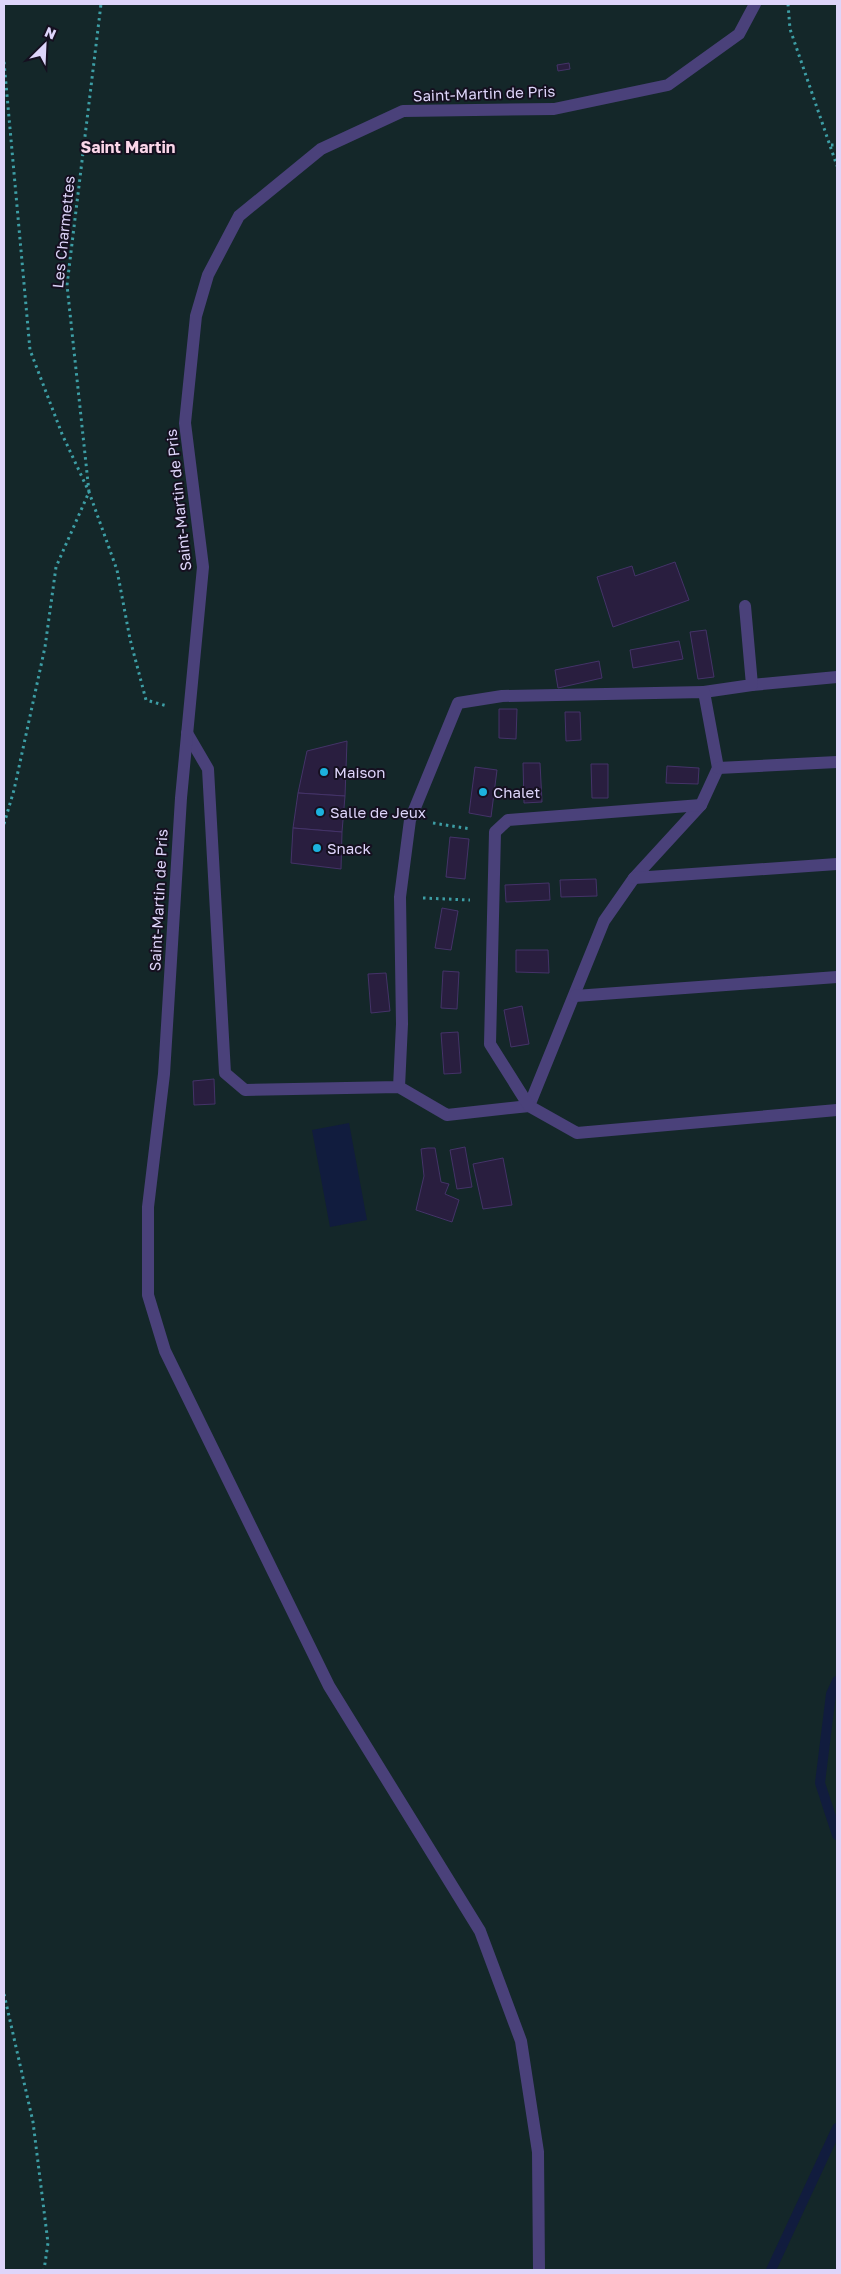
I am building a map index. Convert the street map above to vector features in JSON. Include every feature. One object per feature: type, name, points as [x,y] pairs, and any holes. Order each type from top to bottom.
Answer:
[{"type":"street","name":"Saint-Martin de Pris","points":[[539,2270],[538,2152],[521,2041],[480,1931],[329,1686],[165,1351],[148,1295],[148,1207],[164,1074],[181,798],[203,567],[185,423],[196,316],[208,275],[239,216],[321,149],[403,111],[554,109],[668,85],[739,34],[755,4]]},
{"type":"street","points":[[745,606],[752,685]]},
{"type":"street","points":[[399,1087],[402,1024],[400,897],[410,820],[458,703],[502,696],[704,692],[837,676]]},
{"type":"street","points":[[529,1106],[604,921],[634,878],[702,806],[718,768],[704,692]]},
{"type":"street","points":[[187,733],[208,770],[225,1073],[245,1090],[399,1087],[447,1115],[529,1106]]},
{"type":"street","points":[[718,768],[837,762]]},
{"type":"street","points":[[702,806],[508,820],[496,832],[490,1044],[529,1106],[576,1132],[837,1110]]},
{"type":"street","points":[[634,878],[837,864]]},
{"type":"street","points":[[575,996],[837,977]]},
{"type":"path","name":"Les Charmettes","points":[[89,492],[67,285],[101,4]]},
{"type":"path","points":[[788,4],[790,29],[837,166]]},
{"type":"path","points":[[4,62],[30,350],[62,434],[89,492],[117,570],[130,639],[146,700],[189,713]]},
{"type":"path","points":[[831,145],[837,145]]},
{"type":"path","points":[[4,824],[14,790],[45,647],[56,567],[89,492]]},
{"type":"path","points":[[410,820],[496,832]]},
{"type":"path","points":[[400,897],[493,902]]},
{"type":"path","points":[[4,1994],[32,2122],[48,2243],[44,2270]]},
{"type":"green space","points":[[4,4],[837,4],[837,2270],[4,2270]]},
{"type":"water","points":[[349,1123],[367,1220],[330,1227],[312,1130]]},
{"type":"building","points":[[569,63],[570,69],[558,71],[557,65]]},
{"type":"building","points":[[675,562],[689,600],[613,627],[597,577],[632,566],[635,576]]},
{"type":"building","points":[[706,630],[714,677],[698,679],[690,632]]},
{"type":"building","points":[[679,641],[683,659],[633,668],[630,650]]},
{"type":"building","points":[[599,661],[602,678],[558,688],[555,670]]},
{"type":"building","points":[[499,709],[517,709],[516,739],[499,738]]},
{"type":"building","points":[[565,712],[580,712],[581,740],[566,741]]},
{"type":"building","name":"Maison","points":[[347,741],[345,796],[298,793],[307,751]]},
{"type":"building","points":[[523,763],[540,763],[542,802],[524,803]]},
{"type":"building","points":[[591,764],[608,764],[608,798],[592,798]]},
{"type":"building","points":[[667,766],[699,768],[698,784],[666,783]]},
{"type":"building","name":"Chalet","points":[[475,767],[497,770],[491,817],[469,813]]},
{"type":"building","name":"Salle de Jeux","points":[[298,793],[345,796],[342,832],[293,828]]},
{"type":"building","name":"Snack","points":[[293,828],[342,832],[341,869],[291,863]]},
{"type":"building","points":[[450,837],[469,839],[465,879],[446,877]]},
{"type":"building","points":[[596,879],[597,896],[561,897],[560,880]]},
{"type":"building","points":[[549,883],[550,900],[506,902],[505,885]]},
{"type":"building","points":[[442,908],[458,911],[451,950],[435,948]]},
{"type":"building","points":[[516,950],[548,950],[549,973],[516,972]]},
{"type":"building","points":[[443,971],[459,972],[457,1009],[441,1008]]},
{"type":"building","points":[[386,973],[390,1011],[371,1013],[368,974]]},
{"type":"building","points":[[522,1006],[529,1044],[511,1047],[504,1010]]},
{"type":"building","points":[[458,1032],[461,1073],[444,1074],[441,1033]]},
{"type":"building","points":[[214,1079],[215,1104],[194,1105],[193,1081]]},
{"type":"building","points":[[465,1147],[472,1187],[457,1189],[450,1150]]},
{"type":"building","points":[[435,1148],[441,1182],[449,1184],[445,1194],[459,1200],[452,1222],[416,1210],[424,1176],[421,1149]]},
{"type":"building","points":[[503,1158],[512,1205],[483,1209],[473,1164]]},
{"type":"waterway","points":[[837,1681],[831,1694],[820,1783],[837,1835]]},
{"type":"waterway","points":[[771,2270],[837,2128]]},
{"type":"place","name":"Maison","points":[[324,772]]},
{"type":"place","name":"Chalet","points":[[483,792]]},
{"type":"place","name":"Salle de Jeux","points":[[320,812]]},
{"type":"place","name":"Snack","points":[[317,848]]},
{"type":"district","name":"Saint Martin","points":[[128,147]]}]
